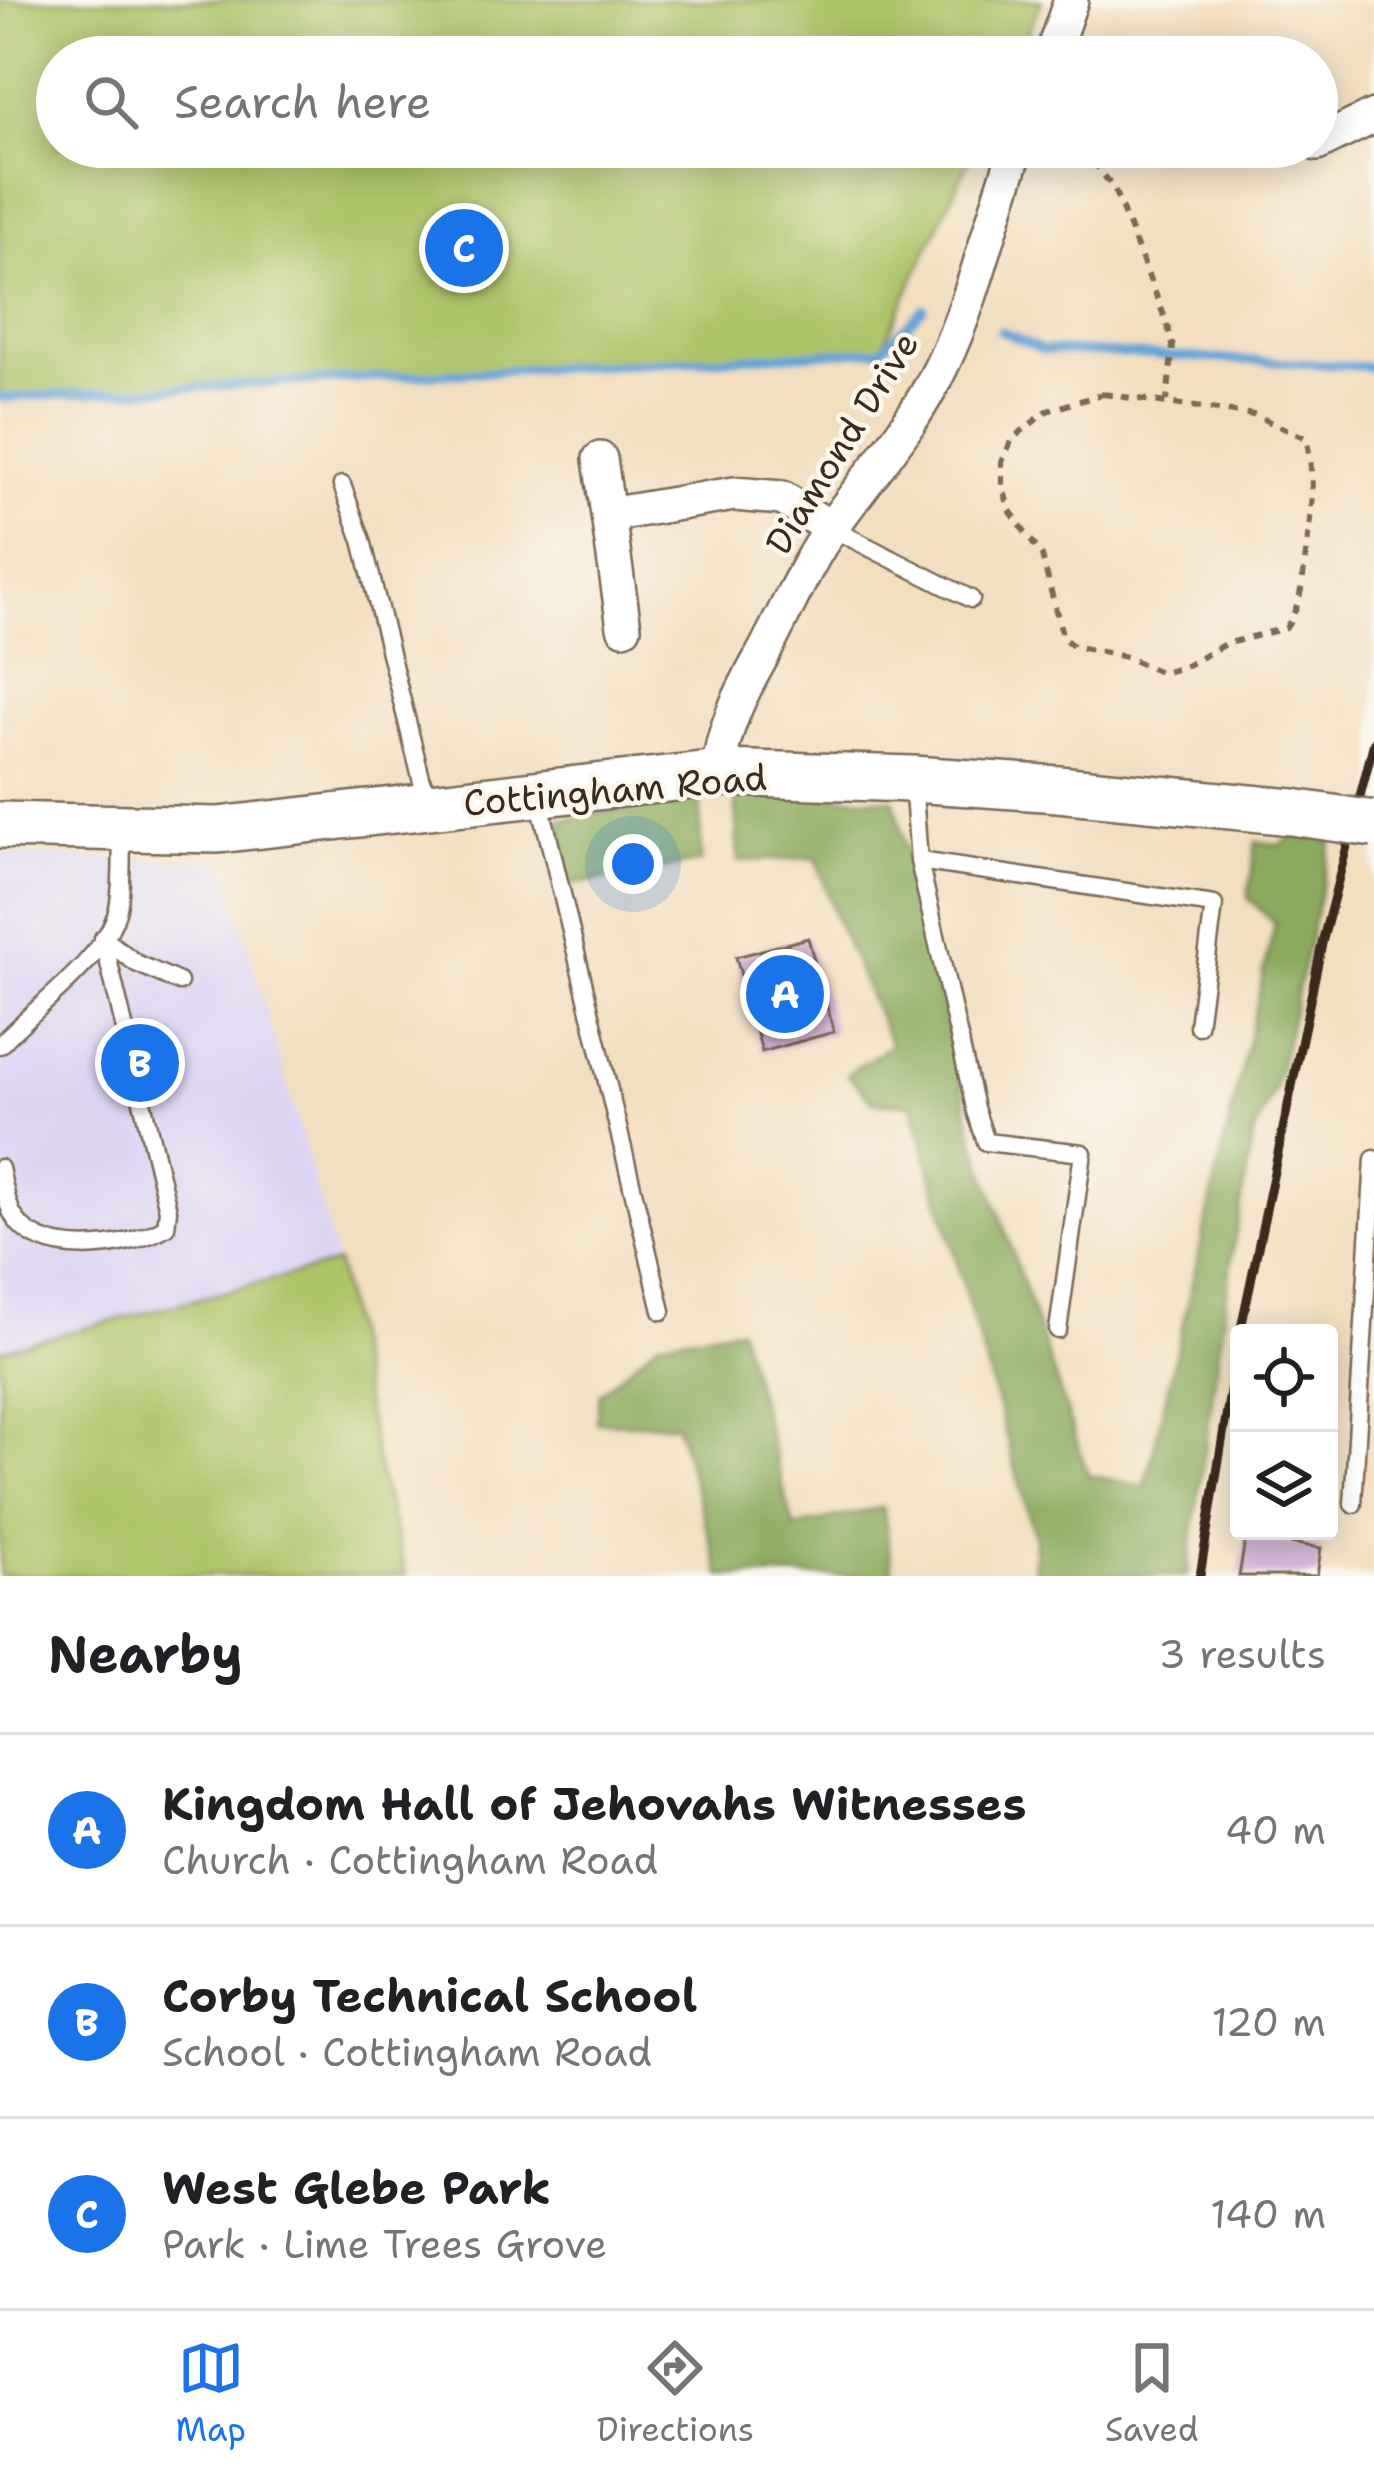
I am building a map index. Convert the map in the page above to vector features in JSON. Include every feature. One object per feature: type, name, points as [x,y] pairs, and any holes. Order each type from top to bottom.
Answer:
[{"type":"street","points":[[1061,36],[1071,0]]},
{"type":"street","points":[[1338,134],[1374,116]]},
{"type":"street","name":"Diamond Drive","points":[[719,773],[720,746],[748,682],[831,528],[899,440],[942,366],[1009,168]]},
{"type":"street","points":[[600,459],[624,627]]},
{"type":"street","points":[[608,514],[734,494],[782,498],[831,528]]},
{"type":"street","name":"Cottingham Road","points":[[0,825],[218,830],[719,773],[913,779],[1292,812],[1374,824]]},
{"type":"lane","points":[[342,485],[362,540],[428,807]]},
{"type":"lane","points":[[831,528],[970,599]]},
{"type":"lane","points":[[913,779],[919,861],[986,1142],[1083,1153],[1058,1330]]},
{"type":"lane","points":[[538,794],[662,1310]]},
{"type":"lane","points":[[0,1045],[84,965],[103,938],[118,910],[122,830]]},
{"type":"lane","points":[[919,861],[1214,904],[1198,1026]]},
{"type":"lane","points":[[103,938],[136,963],[179,982]]},
{"type":"lane","points":[[0,1168],[13,1215],[28,1233],[82,1247],[144,1240],[166,1227],[168,1210],[103,938]]},
{"type":"lane","points":[[1353,1504],[1374,1159]]},
{"type":"path","points":[[1098,168],[1114,189],[1173,345],[1167,401]]},
{"type":"path","points":[[1103,394],[1167,401],[1254,415],[1295,431],[1306,438],[1314,488],[1305,581],[1297,611],[1286,628],[1225,644],[1184,667],[1162,673],[1126,657],[1073,646],[1063,638],[1042,556],[1011,512],[1002,486],[1002,462],[1012,439],[1047,411],[1103,394]]},
{"type":"shaded area","points":[[0,854],[224,863],[337,1263],[0,1350]]},
{"type":"green space","points":[[0,0],[1042,0],[1026,36],[36,36],[36,168],[965,168],[881,350],[0,398]]},
{"type":"green space","points":[[735,793],[894,799],[976,1145],[1088,1475],[1145,1487],[1275,924],[1248,898],[1256,841],[1278,845],[1295,836],[1332,840],[1275,1089],[1254,1133],[1187,1576],[1033,1576],[1035,1538],[912,1104],[874,1102],[847,1074],[891,1045],[837,922],[816,858],[738,861]]},
{"type":"green space","points":[[700,795],[701,862],[571,885],[560,820]]},
{"type":"green space","points":[[337,1263],[379,1474],[406,1576],[0,1576],[0,1350]]},
{"type":"green space","points":[[739,1328],[794,1527],[883,1507],[893,1576],[721,1576],[676,1424],[596,1422],[600,1393],[659,1341]]},
{"type":"building","points":[[808,938],[834,1032],[762,1052],[736,957]]},
{"type":"building","points":[[1245,1540],[1321,1548],[1317,1576],[1239,1576]]},
{"type":"waterway","points":[[0,398],[881,350],[924,308]]},
{"type":"waterway","points":[[1001,331],[1042,350],[1374,367]]},
{"type":"railway","points":[[1242,1324],[1323,939],[1374,742]]},
{"type":"railway","points":[[1200,1576],[1230,1392]]},
{"type":"place","name":"West Glebe Park","points":[[464,248]]},
{"type":"place","name":"Kingdom Hall of Jehovahs Witnesses","points":[[785,994]]},
{"type":"place","name":"Corby Technical School","points":[[140,1063]]}]
